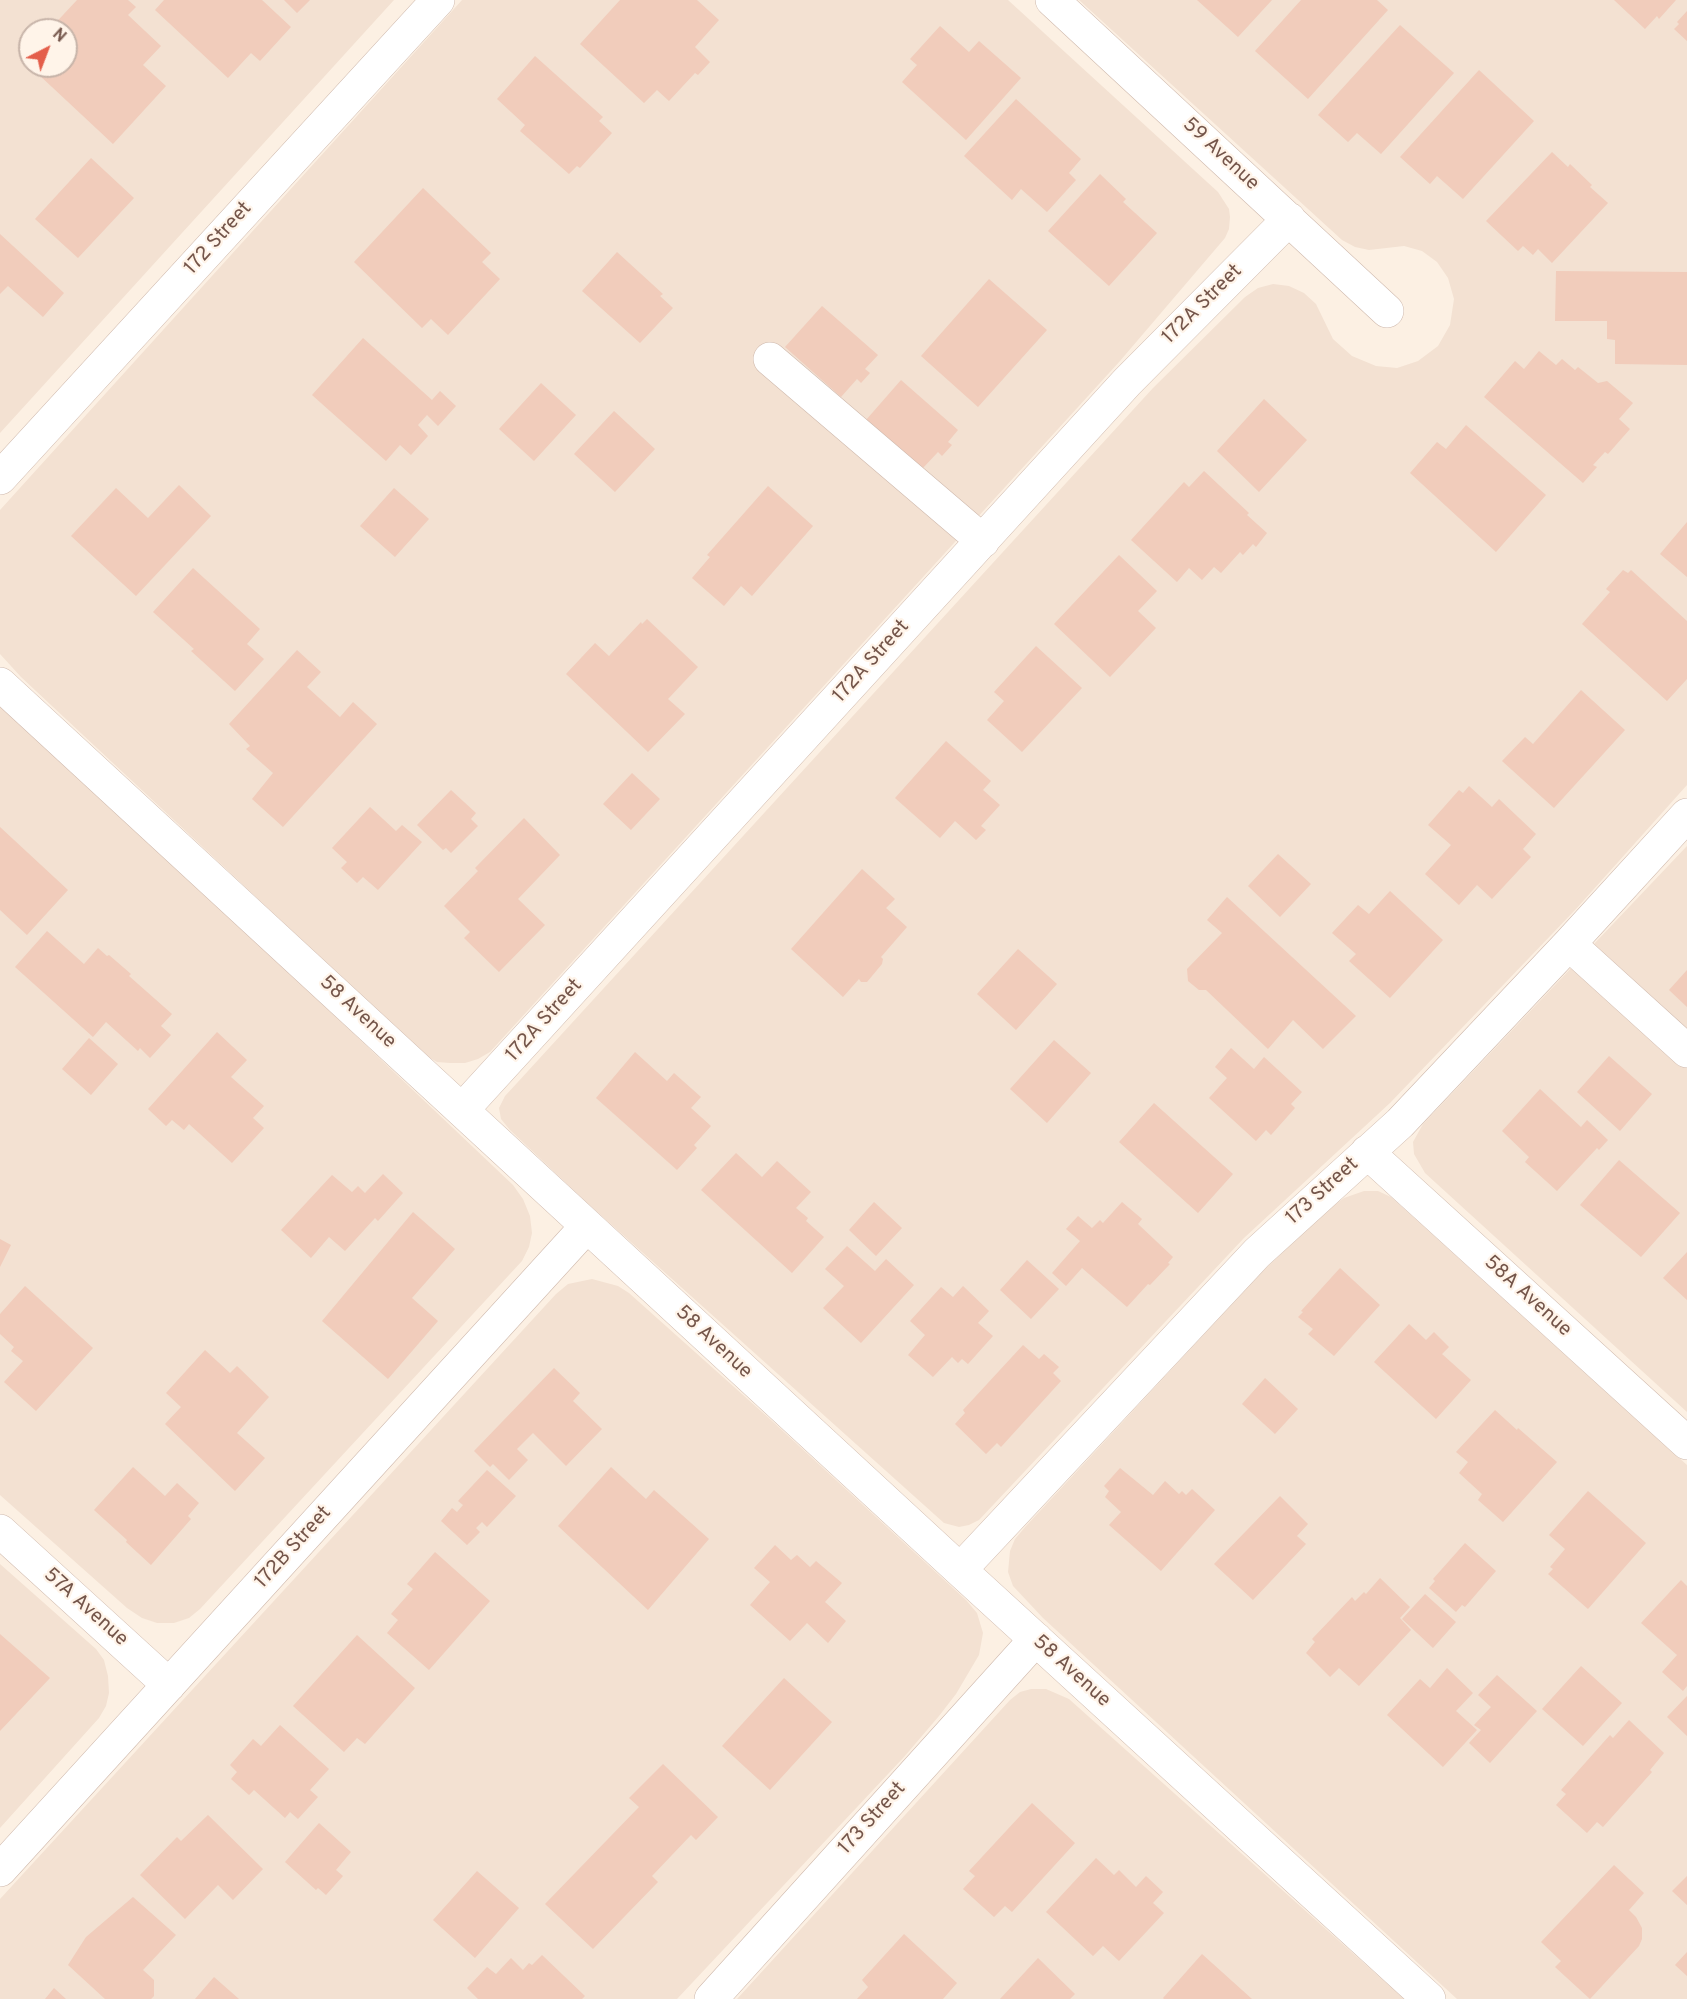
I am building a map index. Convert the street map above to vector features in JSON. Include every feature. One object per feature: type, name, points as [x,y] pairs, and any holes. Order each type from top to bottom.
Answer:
[{"type":"street","name":"172 Street","points":[[0,478],[438,0]]},
{"type":"street","name":"59 Avenue","points":[[1052,0],[1387,311]]},
{"type":"street","name":"172A Street","points":[[462,1110],[1127,382],[1289,219]]},
{"type":"street","points":[[770,359],[982,541]]},
{"type":"street","name":"58 Avenue","points":[[0,684],[1036,1640],[1430,1999]]},
{"type":"street","name":"173 Street","points":[[960,1570],[1257,1253],[1400,1123],[1687,815]]},
{"type":"street","points":[[1569,944],[1687,1051]]},
{"type":"street","name":"58A Avenue","points":[[1367,1152],[1687,1443]]},
{"type":"street","name":"172B Street","points":[[0,1870],[587,1226]]},
{"type":"street","name":"57A Avenue","points":[[0,1531],[169,1685]]},
{"type":"street","name":"173 Street","points":[[711,1999],[1036,1640]]},
{"type":"shaded area","points":[[0,0],[394,0],[0,433]]},
{"type":"shaded area","points":[[462,0],[1008,0],[1218,192],[1229,209],[1230,217],[1229,229],[1225,238],[1120,361],[490,1052],[465,1063],[450,1063],[437,1062],[425,1055],[21,677],[0,654],[0,510]]},
{"type":"shaded area","points":[[1079,0],[1687,0],[1687,785],[1576,909],[1390,1103],[1244,1238],[979,1520],[959,1527],[944,1523],[584,1200],[510,1130],[501,1119],[499,1108],[505,1096],[1153,388],[1245,297],[1258,288],[1273,284],[1289,286],[1304,293],[1316,304],[1333,339],[1352,356],[1376,366],[1397,368],[1418,361],[1438,346],[1450,325],[1454,299],[1448,278],[1437,262],[1422,251],[1404,246],[1369,250],[1355,247],[1342,240]]},
{"type":"shaded area","points":[[0,706],[295,978],[513,1185],[523,1199],[530,1216],[532,1233],[529,1247],[522,1261],[200,1609],[189,1618],[174,1623],[157,1623],[142,1618],[127,1608],[0,1495]]},
{"type":"shaded area","points":[[1687,846],[1687,1412],[1425,1173],[1414,1154],[1413,1142],[1423,1124]]},
{"type":"shaded area","points":[[1364,1191],[1378,1191],[1391,1197],[1687,1465],[1687,1999],[1457,1999],[1043,1618],[1013,1586],[1008,1572],[1010,1551],[1015,1539],[1026,1526],[1261,1273],[1325,1212],[1344,1198]]},
{"type":"shaded area","points":[[592,1279],[618,1286],[629,1293],[771,1420],[966,1600],[977,1613],[983,1633],[979,1655],[956,1694],[939,1716],[904,1757],[677,1999],[0,1999],[0,1899],[556,1294],[568,1284]]},
{"type":"shaded area","points":[[0,1564],[96,1649],[104,1660],[109,1693],[106,1706],[99,1718],[0,1828]]},
{"type":"shaded area","points":[[1046,1689],[1069,1699],[1404,1999],[737,1999],[1010,1700],[1020,1692]]},
{"type":"building","points":[[77,0],[128,0],[136,7],[128,15],[161,46],[143,65],[166,86],[113,144],[42,78],[78,78],[78,18],[60,18]]},
{"type":"building","points":[[164,0],[262,0],[291,27],[260,61],[251,53],[228,78],[155,10]]},
{"type":"building","points":[[284,0],[310,0],[297,13]]},
{"type":"building","points":[[620,0],[697,0],[719,20],[695,47],[710,62],[698,75],[695,73],[669,101],[657,90],[644,103],[580,44]]},
{"type":"building","points":[[1197,0],[1272,0],[1238,37]]},
{"type":"building","points":[[1301,0],[1377,0],[1388,10],[1308,99],[1255,51]]},
{"type":"building","points":[[1614,0],[1676,0],[1659,19],[1657,16],[1645,29]]},
{"type":"building","points":[[1687,11],[1687,41],[1674,29]]},
{"type":"building","points":[[1400,25],[1454,73],[1381,154],[1357,133],[1348,142],[1318,115]]},
{"type":"building","points":[[940,26],[969,52],[979,41],[1021,78],[966,140],[902,82],[917,65],[910,59]]},
{"type":"building","points":[[535,56],[603,117],[599,121],[612,133],[580,168],[577,166],[569,174],[520,131],[525,125],[497,99]]},
{"type":"building","points":[[1479,70],[1534,121],[1463,199],[1437,176],[1430,184],[1400,157]]},
{"type":"building","points":[[1016,99],[1081,159],[1069,173],[1076,180],[1047,212],[1021,189],[1012,200],[964,156]]},
{"type":"building","points":[[1552,152],[1568,167],[1570,164],[1608,203],[1552,263],[1538,249],[1533,255],[1523,246],[1518,251],[1486,221]]},
{"type":"building","points":[[91,158],[134,198],[78,258],[35,219]]},
{"type":"building","points":[[1100,174],[1126,199],[1123,202],[1157,233],[1109,286],[1048,231]]},
{"type":"building","points":[[423,188],[491,253],[482,262],[500,279],[448,335],[431,319],[422,328],[354,262]]},
{"type":"building","points":[[0,234],[64,293],[43,317],[8,286],[0,294]]},
{"type":"building","points":[[617,252],[663,294],[660,296],[673,308],[640,343],[582,291]]},
{"type":"building","points":[[1556,271],[1687,272],[1687,365],[1615,364],[1615,340],[1607,339],[1607,321],[1555,321]]},
{"type":"building","points":[[989,279],[1047,330],[978,407],[921,356]]},
{"type":"building","points":[[822,306],[878,355],[865,369],[870,373],[861,383],[857,379],[841,397],[785,347]]},
{"type":"building","points":[[363,338],[432,400],[440,391],[456,406],[438,426],[427,415],[418,425],[428,436],[411,455],[400,445],[386,461],[312,395]]},
{"type":"building","points":[[1539,351],[1556,365],[1562,359],[1575,370],[1578,367],[1598,383],[1607,381],[1633,403],[1619,419],[1630,429],[1608,454],[1605,452],[1593,465],[1597,467],[1583,483],[1484,397],[1515,361],[1524,369]]},
{"type":"building","points":[[901,380],[958,430],[948,442],[952,445],[942,456],[938,452],[922,469],[866,420]]},
{"type":"building","points":[[541,383],[576,415],[534,461],[499,429]]},
{"type":"building","points":[[1264,399],[1307,440],[1259,492],[1217,451]]},
{"type":"building","points":[[614,411],[655,449],[615,492],[574,454]]},
{"type":"building","points":[[1466,425],[1546,495],[1496,552],[1410,473],[1437,442],[1446,449]]},
{"type":"building","points":[[1204,471],[1267,533],[1256,547],[1253,544],[1243,555],[1240,552],[1221,573],[1214,567],[1202,580],[1189,568],[1177,582],[1131,540],[1184,482],[1189,487]]},
{"type":"building","points":[[179,485],[211,516],[136,596],[71,536],[116,488],[148,518]]},
{"type":"building","points":[[768,486],[813,526],[752,596],[741,586],[724,606],[692,578],[710,557],[707,555]]},
{"type":"building","points":[[394,488],[429,519],[395,557],[360,526]]},
{"type":"building","points":[[1687,522],[1687,577],[1660,554]]},
{"type":"building","points":[[1119,555],[1157,591],[1138,611],[1156,628],[1110,677],[1054,624]]},
{"type":"building","points":[[193,568],[260,629],[247,644],[264,659],[235,691],[191,651],[194,649],[153,612]]},
{"type":"building","points":[[1623,570],[1628,573],[1631,570],[1687,621],[1687,679],[1667,701],[1582,624],[1610,592],[1606,589]]},
{"type":"building","points":[[647,619],[698,667],[668,699],[685,714],[648,752],[566,674],[595,643],[609,656],[641,622],[642,624]]},
{"type":"building","points":[[1036,646],[1082,688],[1022,752],[987,720],[1004,701],[994,692]]},
{"type":"building","points":[[297,650],[321,672],[307,687],[340,717],[353,702],[377,724],[283,827],[252,799],[273,773],[246,749],[250,746],[229,724]]},
{"type":"building","points":[[1581,690],[1625,730],[1554,808],[1502,761],[1525,737],[1533,744]]},
{"type":"building","points":[[946,741],[991,781],[983,790],[1000,805],[981,826],[986,830],[976,840],[955,821],[940,838],[895,798]]},
{"type":"building","points":[[632,773],[660,799],[631,830],[603,804]]},
{"type":"building","points":[[1469,786],[1492,807],[1499,799],[1536,834],[1523,849],[1531,857],[1492,899],[1477,885],[1459,905],[1425,874],[1451,845],[1428,825],[1459,790],[1463,793]]},
{"type":"building","points":[[451,790],[476,813],[471,819],[478,826],[451,853],[446,848],[443,850],[417,825]]},
{"type":"building","points":[[370,807],[396,831],[402,825],[422,842],[378,890],[363,877],[357,883],[341,868],[347,862],[332,848]]},
{"type":"building","points":[[524,818],[560,855],[518,899],[545,925],[499,972],[464,938],[470,932],[444,906],[478,871],[475,868]]},
{"type":"building","points":[[0,827],[68,890],[27,935],[0,910]]},
{"type":"building","points":[[1278,854],[1311,884],[1280,917],[1248,886]]},
{"type":"building","points":[[862,869],[895,899],[886,908],[907,927],[881,957],[882,964],[867,982],[861,982],[859,979],[843,997],[791,949]]},
{"type":"building","points":[[1390,891],[1443,940],[1390,998],[1349,961],[1356,954],[1332,933],[1358,905],[1369,914]]},
{"type":"building","points":[[1227,897],[1356,1016],[1323,1049],[1293,1020],[1268,1049],[1206,990],[1199,990],[1188,981],[1187,969],[1222,933],[1207,920]]},
{"type":"building","points":[[47,931],[84,964],[98,948],[107,956],[109,955],[172,1014],[161,1026],[171,1035],[150,1058],[140,1048],[138,1051],[106,1022],[93,1037],[15,967]]},
{"type":"building","points":[[1018,949],[1057,984],[1016,1030],[977,994]]},
{"type":"building","points":[[1687,970],[1687,1007],[1669,990]]},
{"type":"building","points":[[217,1032],[247,1060],[231,1077],[264,1106],[253,1118],[264,1128],[232,1163],[189,1124],[184,1130],[172,1120],[166,1126],[148,1109]]},
{"type":"building","points":[[89,1038],[118,1064],[91,1095],[62,1069]]},
{"type":"building","points":[[1054,1040],[1091,1073],[1047,1123],[1010,1089]]},
{"type":"building","points":[[1231,1048],[1254,1069],[1264,1057],[1302,1092],[1291,1104],[1295,1108],[1271,1135],[1266,1130],[1256,1141],[1209,1098],[1227,1078],[1215,1067]]},
{"type":"building","points":[[635,1052],[667,1081],[674,1073],[701,1097],[691,1108],[711,1126],[694,1145],[697,1148],[677,1170],[596,1098]]},
{"type":"building","points":[[1609,1056],[1652,1094],[1620,1131],[1577,1092]]},
{"type":"building","points":[[1540,1089],[1581,1127],[1587,1120],[1608,1140],[1599,1150],[1597,1148],[1557,1191],[1525,1162],[1529,1157],[1502,1131]]},
{"type":"building","points":[[1154,1103],[1233,1174],[1198,1213],[1119,1142]]},
{"type":"building","points":[[736,1153],[762,1177],[777,1161],[811,1192],[796,1208],[808,1218],[806,1221],[824,1237],[792,1273],[701,1190]]},
{"type":"building","points":[[1619,1160],[1680,1213],[1641,1257],[1580,1205]]},
{"type":"building","points":[[383,1174],[403,1193],[378,1221],[375,1218],[345,1251],[329,1237],[311,1258],[281,1230],[332,1175],[352,1192],[358,1186],[365,1193]]},
{"type":"building","points":[[874,1202],[902,1228],[876,1256],[849,1230]]},
{"type":"building","points":[[1122,1202],[1142,1219],[1138,1224],[1173,1257],[1168,1263],[1170,1264],[1127,1307],[1082,1268],[1066,1286],[1052,1273],[1080,1241],[1066,1229],[1078,1216],[1092,1228],[1100,1220],[1103,1223]]},
{"type":"building","points":[[413,1212],[455,1249],[412,1298],[438,1321],[388,1379],[322,1321]]},
{"type":"building","points":[[0,1239],[11,1245],[0,1267]]},
{"type":"building","points":[[847,1246],[875,1271],[886,1259],[914,1285],[861,1343],[823,1308],[844,1286],[825,1269]]},
{"type":"building","points":[[1687,1252],[1687,1300],[1663,1278]]},
{"type":"building","points":[[1027,1260],[1059,1289],[1031,1319],[1000,1290]]},
{"type":"building","points":[[1340,1268],[1380,1305],[1334,1356],[1308,1334],[1313,1329],[1298,1317]]},
{"type":"building","points":[[25,1286],[93,1348],[36,1411],[4,1382],[23,1361],[11,1351],[14,1347],[0,1334],[0,1314]]},
{"type":"building","points":[[963,1286],[989,1311],[978,1323],[993,1336],[968,1364],[962,1359],[958,1363],[952,1357],[933,1377],[908,1355],[925,1335],[910,1321],[941,1287],[953,1297]]},
{"type":"building","points":[[1409,1324],[1426,1340],[1434,1332],[1449,1347],[1442,1354],[1471,1380],[1436,1419],[1374,1362]]},
{"type":"building","points":[[1023,1345],[1039,1359],[1044,1354],[1059,1367],[1053,1373],[1061,1381],[1001,1447],[997,1443],[986,1454],[955,1424],[965,1413],[963,1410]]},
{"type":"building","points":[[205,1350],[230,1373],[237,1366],[269,1397],[237,1433],[265,1458],[235,1491],[165,1424],[181,1407],[166,1393]]},
{"type":"building","points":[[554,1368],[580,1393],[573,1401],[602,1429],[566,1466],[533,1433],[517,1449],[528,1460],[509,1480],[493,1464],[490,1467],[474,1451]]},
{"type":"building","points":[[1265,1378],[1298,1409],[1275,1434],[1242,1404]]},
{"type":"building","points":[[1495,1410],[1557,1462],[1503,1522],[1478,1500],[1482,1494],[1459,1473],[1468,1462],[1456,1452]]},
{"type":"building","points":[[133,1467],[165,1496],[177,1483],[199,1503],[188,1516],[191,1519],[151,1565],[94,1510]]},
{"type":"building","points":[[611,1467],[646,1499],[654,1490],[709,1539],[648,1610],[558,1526]]},
{"type":"building","points":[[1120,1468],[1153,1495],[1165,1481],[1179,1494],[1182,1491],[1186,1495],[1192,1489],[1215,1510],[1161,1571],[1109,1525],[1121,1512],[1105,1497],[1109,1491],[1104,1486]]},
{"type":"building","points":[[487,1470],[516,1496],[487,1527],[482,1522],[476,1528],[480,1532],[467,1545],[441,1521],[452,1508],[457,1512],[463,1505],[458,1501]]},
{"type":"building","points":[[1588,1491],[1646,1543],[1588,1609],[1548,1574],[1553,1569],[1550,1567],[1565,1549],[1549,1535]]},
{"type":"building","points":[[1280,1496],[1308,1524],[1297,1536],[1306,1544],[1253,1600],[1214,1564]]},
{"type":"building","points":[[1465,1543],[1496,1571],[1465,1607],[1462,1605],[1456,1612],[1429,1588],[1435,1581],[1433,1579]]},
{"type":"building","points":[[775,1545],[791,1560],[797,1555],[810,1567],[816,1561],[842,1583],[825,1602],[846,1621],[828,1643],[807,1623],[790,1641],[750,1605],[770,1582],[754,1568]]},
{"type":"building","points":[[435,1552],[490,1601],[429,1670],[387,1633],[398,1620],[391,1614],[413,1589],[407,1584]]},
{"type":"building","points":[[1380,1578],[1410,1607],[1400,1618],[1411,1630],[1359,1686],[1339,1668],[1330,1677],[1306,1653],[1315,1642],[1312,1639],[1352,1597],[1355,1601],[1364,1592],[1366,1594]]},
{"type":"building","points":[[1681,1580],[1687,1586],[1687,1686],[1683,1691],[1662,1672],[1677,1655],[1641,1623]]},
{"type":"building","points":[[1425,1594],[1456,1622],[1433,1648],[1402,1619]]},
{"type":"building","points":[[0,1634],[50,1678],[0,1731]]},
{"type":"building","points":[[357,1635],[415,1688],[365,1744],[357,1738],[344,1752],[293,1706]]},
{"type":"building","points":[[1581,1666],[1622,1703],[1583,1746],[1542,1709]]},
{"type":"building","points":[[1447,1668],[1473,1693],[1456,1711],[1477,1730],[1443,1767],[1387,1715],[1420,1679],[1430,1688]]},
{"type":"building","points":[[1497,1675],[1537,1711],[1490,1763],[1469,1743],[1481,1730],[1474,1725],[1491,1707],[1478,1695]]},
{"type":"building","points":[[784,1678],[832,1722],[770,1790],[722,1746]]},
{"type":"building","points":[[1687,1696],[1687,1736],[1667,1717]]},
{"type":"building","points":[[1629,1720],[1664,1753],[1650,1770],[1652,1772],[1603,1827],[1597,1822],[1587,1833],[1556,1805],[1566,1794],[1561,1790],[1610,1735],[1613,1738]]},
{"type":"building","points":[[280,1725],[329,1769],[310,1790],[318,1797],[298,1819],[290,1812],[285,1818],[254,1790],[249,1795],[231,1779],[237,1772],[230,1765],[253,1739],[261,1746]]},
{"type":"building","points":[[663,1764],[718,1817],[696,1840],[691,1835],[652,1876],[658,1882],[593,1949],[545,1904],[639,1807],[629,1798]]},
{"type":"building","points":[[1032,1803],[1075,1843],[1012,1912],[1005,1906],[994,1917],[963,1889],[975,1876],[969,1871]]},
{"type":"building","points":[[208,1815],[263,1869],[233,1900],[218,1885],[185,1919],[140,1875],[177,1837],[181,1841]]},
{"type":"building","points":[[319,1823],[351,1852],[336,1870],[343,1876],[326,1895],[318,1888],[316,1890],[285,1862]]},
{"type":"building","points":[[1096,1858],[1114,1875],[1119,1870],[1136,1887],[1146,1876],[1163,1892],[1153,1903],[1164,1913],[1119,1961],[1103,1946],[1093,1956],[1046,1912]]},
{"type":"building","points":[[1614,1865],[1644,1893],[1629,1910],[1642,1928],[1642,1939],[1639,1946],[1590,1999],[1555,1967],[1561,1961],[1541,1942]]},
{"type":"building","points":[[477,1871],[519,1908],[475,1958],[433,1920]]},
{"type":"building","points":[[1687,1876],[1687,1905],[1672,1891]]},
{"type":"building","points":[[133,1897],[176,1935],[143,1970],[154,1980],[154,1996],[151,1999],[105,1999],[68,1965],[86,1937]]},
{"type":"building","points":[[904,1934],[957,1983],[943,1999],[857,1999],[868,1987],[862,1980]]},
{"type":"building","points":[[1687,1952],[1687,1976],[1675,1965]]},
{"type":"building","points":[[1202,1954],[1252,1999],[1164,1999]]},
{"type":"building","points":[[542,1955],[585,1996],[582,1999],[478,1999],[467,1988],[487,1967],[496,1974],[511,1958],[523,1970]]},
{"type":"building","points":[[1038,1958],[1075,1994],[1070,1999],[1000,1999]]},
{"type":"building","points":[[214,1977],[239,1999],[195,1999]]},
{"type":"building","points":[[54,1988],[66,1999],[45,1999]]}]
